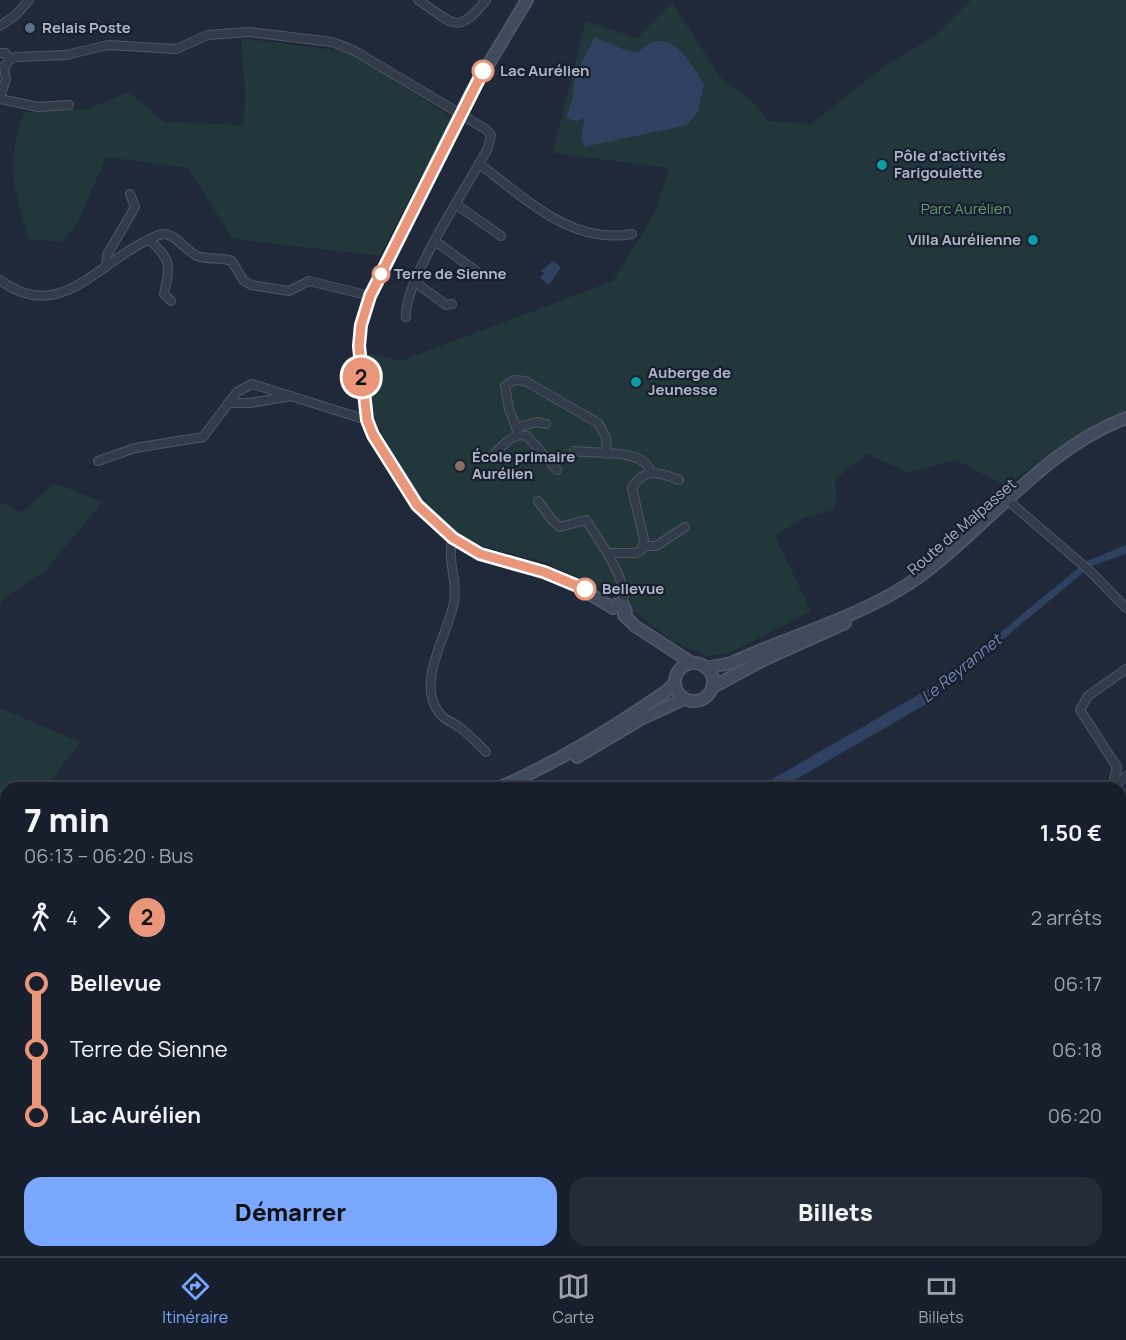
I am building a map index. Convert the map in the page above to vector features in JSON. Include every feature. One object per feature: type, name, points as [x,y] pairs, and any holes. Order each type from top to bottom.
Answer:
[{"type":"main road","points":[[527,0],[483,71],[370,296],[361,325],[359,346],[367,420],[373,435],[417,505],[453,538],[480,554],[544,572],[575,585],[620,609],[661,642],[692,663],[706,668],[711,674],[713,687],[703,699],[697,701],[684,699],[641,719],[566,763],[527,782]]},
{"type":"main road","name":"Route de Malpasset","points":[[706,668],[731,663],[879,601],[909,583],[1054,458],[1096,431],[1126,417]]},
{"type":"main road","name":"Route de Malpasset","points":[[713,687],[756,663],[883,606],[914,588],[1074,452],[1126,424]]},
{"type":"main road","points":[[661,642],[673,662],[679,694],[684,699]]},
{"type":"main road","points":[[511,782],[538,770],[600,735],[668,690],[685,665],[692,663]]},
{"type":"street","points":[[0,26],[16,15],[29,0]]},
{"type":"street","points":[[418,0],[453,22],[462,24],[470,20],[486,0]]},
{"type":"street","points":[[4,64],[16,57],[66,55],[108,45],[176,49],[208,35],[222,33],[249,32],[332,42],[353,50],[491,135],[491,140],[479,164],[435,241],[415,282],[405,307],[406,317]]},
{"type":"street","points":[[1,50],[7,54],[4,64],[6,79],[0,98],[38,107],[69,105]]},
{"type":"street","points":[[479,164],[543,211],[584,233],[603,237],[632,234]]},
{"type":"street","points":[[106,267],[107,255],[135,207],[130,194]]},
{"type":"street","points":[[457,205],[501,236]]},
{"type":"street","points":[[0,280],[17,290],[39,295],[62,294],[149,240],[167,234],[197,256],[232,261],[243,280],[252,285],[289,291],[309,281],[370,296]]},
{"type":"street","points":[[149,240],[163,252],[168,261],[169,273],[164,294],[171,301]]},
{"type":"street","points":[[435,241],[476,271]]},
{"type":"street","points":[[415,282],[446,305],[452,304]]},
{"type":"street","points":[[557,470],[527,436],[518,431],[509,409],[505,386],[514,380],[525,381],[598,423],[606,437],[607,454]]},
{"type":"street","points":[[98,461],[135,448],[203,437],[237,392],[252,384],[367,420]]},
{"type":"street","points":[[228,403],[250,404],[293,396]]},
{"type":"street","points":[[495,453],[518,431],[537,422],[546,424]]},
{"type":"street","points":[[574,451],[622,453],[640,458],[649,467],[650,472]]},
{"type":"street","points":[[643,546],[632,488],[650,472],[658,472],[679,480]]},
{"type":"street","points":[[538,501],[560,527],[586,520],[608,553],[624,588],[620,609]]},
{"type":"street","points":[[1012,504],[1091,572],[1126,608]]},
{"type":"street","points":[[608,553],[636,553],[643,546],[656,546],[685,527]]},
{"type":"street","points":[[453,538],[449,552],[454,575],[454,602],[438,652],[431,693],[436,707],[444,718],[469,735],[486,752]]},
{"type":"street","points":[[1113,782],[1117,767],[1080,710],[1088,696],[1126,669]]},
{"type":"green space","name":"Parc Aurélien","points":[[971,0],[1126,0],[1126,410],[1071,438],[1006,486],[956,460],[909,473],[867,454],[835,479],[837,500],[833,510],[804,518],[775,536],[811,611],[730,653],[707,656],[672,641],[611,593],[546,563],[453,538],[399,465],[374,419],[363,352],[400,361],[613,281],[655,212],[669,168],[553,153],[586,21],[637,38],[672,3],[721,78],[753,102],[769,121],[811,124],[883,67],[935,36]]},
{"type":"green space","points":[[241,38],[350,52],[452,118],[380,256],[233,239],[188,168],[106,157],[78,222],[62,242],[29,239],[19,205],[13,162],[24,112],[88,109],[129,92],[164,122],[244,125],[245,90]]},
{"type":"green space","points":[[55,483],[102,502],[45,571],[3,599],[0,606],[0,502],[22,512]]},
{"type":"green space","points":[[0,708],[80,742],[50,782],[0,782]]},
{"type":"water","name":"Lac Aurélien","points":[[595,37],[627,51],[637,52],[657,41],[665,42],[679,50],[691,63],[704,84],[698,112],[687,125],[584,147],[581,137],[585,118],[576,121],[566,118],[573,97],[575,74]]},
{"type":"water","points":[[553,261],[561,267],[549,285],[540,278],[544,273],[541,271]]},
{"type":"water","name":"Le Reyrannet","points":[[1126,545],[1126,554],[1091,566],[931,699],[922,702],[921,698],[1087,561]]},
{"type":"waterway","name":"Le Reyrannet","points":[[779,782],[935,692]]},
{"type":"bus line","name":"2","points":[[483,71],[370,296],[361,325],[359,346],[367,420],[373,435],[417,505],[453,538],[480,554],[511,565],[544,572],[585,589]]},
{"type":"place","name":"Relais Poste","points":[[30,28]]},
{"type":"place","name":"Lac Aurélien","points":[[483,71]]},
{"type":"place","name":"Pôle d'activités Farigoulette","points":[[882,165]]},
{"type":"place","name":"Villa Aurélienne","points":[[1033,240]]},
{"type":"place","name":"Terre de Sienne","points":[[381,274]]},
{"type":"place","name":"Auberge de Jeunesse","points":[[636,382]]},
{"type":"place","name":"École primaire Aurélien","points":[[460,466]]},
{"type":"place","name":"Bellevue","points":[[585,589]]}]
